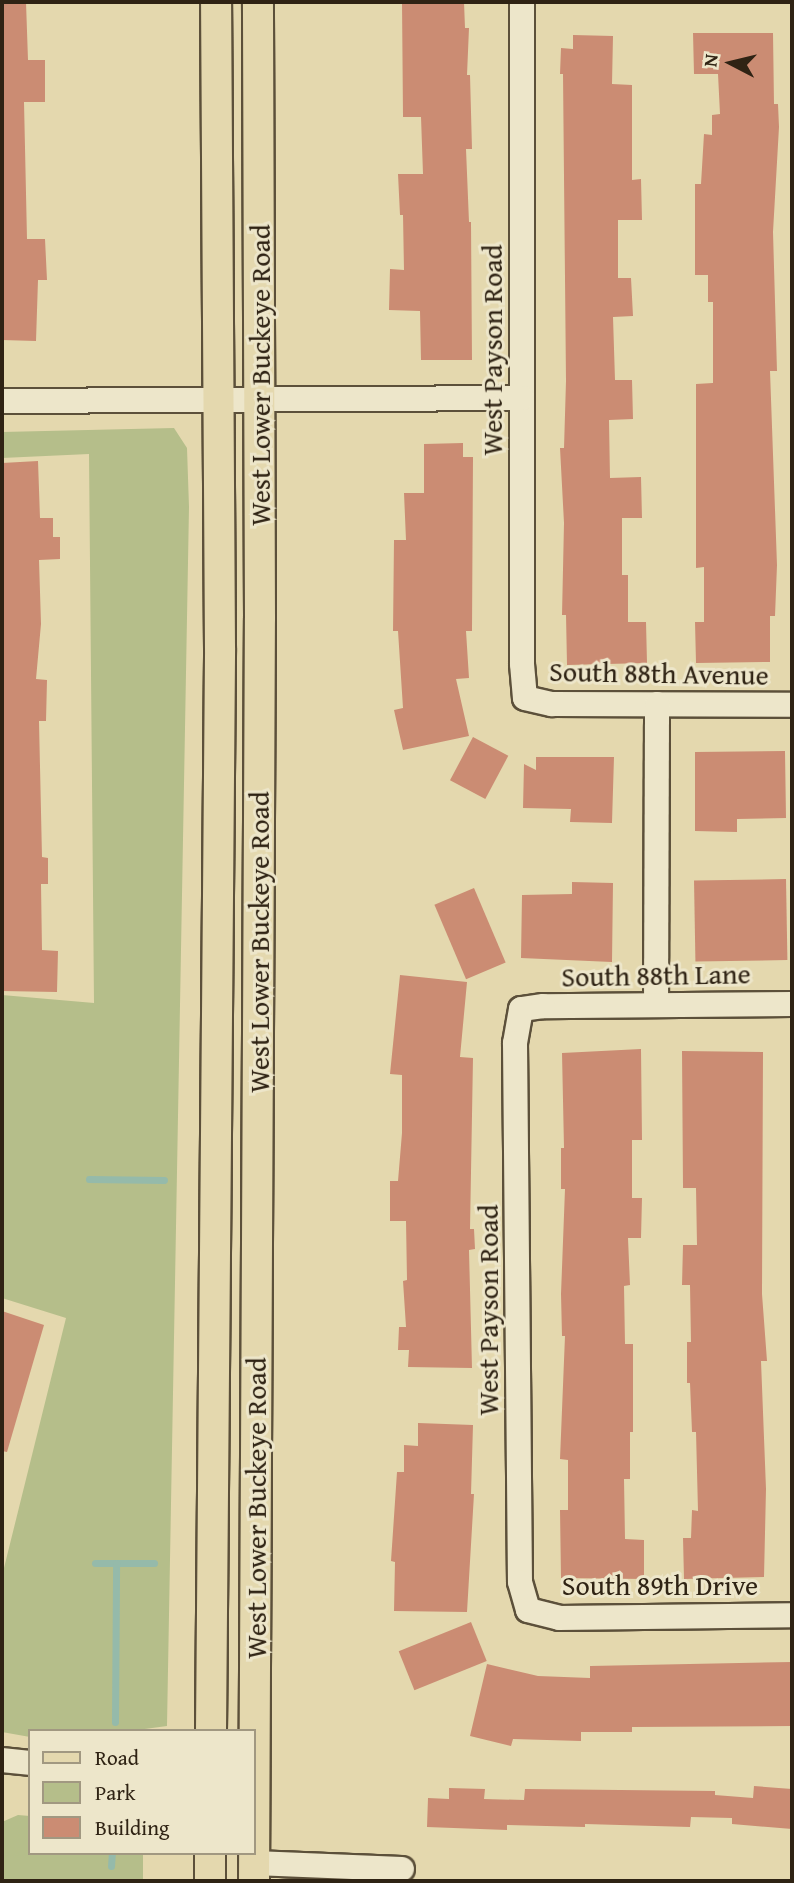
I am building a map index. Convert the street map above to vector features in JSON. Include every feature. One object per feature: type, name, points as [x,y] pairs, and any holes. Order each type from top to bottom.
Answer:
[{"type":"main road","name":"West Lower Buckeye Road","points":[[211,1729],[219,1129],[216,2]]},
{"type":"main road","name":"West Lower Buckeye Road","points":[[254,1729],[261,398],[258,2]]},
{"type":"main road","points":[[210,1855],[210,1881]]},
{"type":"street","name":"West Payson Road","points":[[522,2],[522,664],[525,698]]},
{"type":"street","points":[[2,401],[522,398]]},
{"type":"street","name":"South 88th Avenue","points":[[525,698],[552,704],[792,705]]},
{"type":"street","points":[[656,1003],[657,704]]},
{"type":"street","name":"South 88th Lane","points":[[521,1009],[656,1003],[792,1004]]},
{"type":"street","name":"West Payson Road","points":[[521,1009],[515,1043],[520,1569],[528,1610]]},
{"type":"street","name":"South 89th Drive","points":[[528,1610],[559,1618],[792,1615]]},
{"type":"street","points":[[2,1760],[28,1763]]},
{"type":"street","points":[[254,1872],[402,1870]]},
{"type":"green space","points":[[174,428],[187,448],[189,507],[167,1726],[145,1729],[28,1729],[28,1737],[2,1732],[2,1576],[66,1318],[2,1298],[2,995],[94,1003],[89,454],[2,458],[2,432]]},
{"type":"green space","points":[[18,1815],[28,1816],[28,1855],[143,1855],[143,1881],[2,1881],[2,1822]]},
{"type":"building","points":[[2,2],[26,2],[28,60],[45,60],[45,102],[24,102],[27,239],[45,239],[47,280],[38,280],[36,341],[2,340]]},
{"type":"building","points":[[402,2],[464,2],[465,28],[469,28],[467,75],[470,75],[472,149],[466,149],[471,222],[472,360],[421,360],[420,311],[389,310],[390,269],[404,270],[403,215],[400,215],[398,174],[423,174],[421,117],[403,117]]},
{"type":"building","points":[[693,33],[773,33],[774,104],[778,104],[779,127],[773,232],[777,371],[770,371],[777,565],[775,616],[770,616],[770,662],[696,663],[695,622],[704,622],[704,567],[696,568],[696,384],[713,383],[713,302],[708,302],[708,275],[695,275],[695,184],[701,184],[704,134],[712,135],[712,115],[720,114],[718,74],[694,74]]},
{"type":"building","points":[[573,35],[613,36],[612,84],[632,85],[632,180],[641,179],[642,220],[618,220],[618,278],[631,278],[633,316],[613,317],[615,380],[632,380],[633,419],[609,420],[610,478],[641,477],[642,518],[622,518],[622,575],[628,575],[628,622],[646,622],[647,663],[567,665],[566,615],[562,615],[564,523],[560,448],[564,448],[566,381],[563,74],[560,74],[561,48],[573,49]]},
{"type":"building","points":[[463,443],[463,457],[473,457],[472,631],[466,631],[469,678],[456,679],[469,736],[403,750],[394,710],[403,708],[398,631],[393,631],[394,540],[406,540],[404,493],[424,493],[424,444]]},
{"type":"building","points":[[38,461],[40,518],[53,518],[53,537],[60,537],[60,559],[39,560],[41,624],[36,679],[47,680],[46,721],[39,721],[42,857],[48,858],[48,884],[41,884],[42,950],[58,951],[57,992],[2,991],[2,463]]},
{"type":"building","points":[[473,737],[508,756],[485,799],[450,780]]},
{"type":"building","points":[[785,751],[786,818],[737,819],[737,832],[695,831],[695,752]]},
{"type":"building","points":[[536,757],[614,757],[612,823],[570,822],[571,809],[523,808],[524,764],[536,770]]},
{"type":"building","points":[[786,879],[787,960],[695,962],[694,881]]},
{"type":"building","points":[[572,882],[613,883],[612,962],[521,958],[522,895],[572,894]]},
{"type":"building","points":[[474,888],[506,963],[466,979],[434,905]]},
{"type":"building","points":[[400,975],[467,982],[460,1057],[473,1058],[470,1229],[474,1229],[475,1249],[469,1250],[472,1368],[408,1367],[409,1350],[398,1350],[399,1327],[406,1327],[403,1281],[407,1280],[406,1221],[390,1221],[390,1181],[398,1181],[402,1133],[402,1075],[390,1074]]},
{"type":"building","points":[[641,1049],[642,1140],[632,1140],[632,1198],[642,1198],[641,1238],[628,1238],[630,1285],[624,1286],[625,1344],[633,1344],[633,1432],[630,1432],[630,1479],[624,1479],[625,1539],[644,1540],[644,1579],[561,1578],[560,1510],[568,1510],[568,1460],[560,1459],[565,1336],[562,1336],[561,1294],[565,1189],[561,1189],[561,1148],[564,1148],[562,1053]]},
{"type":"building","points":[[682,1051],[763,1052],[762,1294],[767,1361],[761,1361],[766,1489],[764,1577],[684,1579],[683,1538],[691,1538],[692,1510],[698,1511],[696,1432],[692,1432],[690,1383],[687,1383],[687,1342],[691,1342],[690,1285],[682,1285],[683,1245],[697,1245],[696,1188],[683,1188]]},
{"type":"building","points":[[2,1311],[44,1325],[7,1452],[2,1451]]},
{"type":"building","points":[[418,1423],[473,1425],[471,1494],[474,1494],[467,1612],[394,1611],[395,1562],[391,1561],[397,1472],[404,1472],[404,1445],[418,1446]]},
{"type":"building","points":[[471,1622],[487,1661],[414,1690],[399,1651]]},
{"type":"building","points":[[792,1662],[792,1726],[632,1727],[632,1732],[581,1732],[581,1741],[513,1739],[511,1746],[470,1736],[487,1664],[538,1676],[590,1678],[590,1666]]},
{"type":"building","points":[[754,1786],[792,1789],[792,1829],[732,1824],[732,1818],[691,1817],[690,1827],[507,1825],[507,1830],[427,1827],[428,1798],[449,1799],[449,1788],[485,1789],[484,1799],[524,1800],[525,1789],[715,1791],[715,1795],[753,1798]]},
{"type":"waterway","points":[[89,1179],[164,1180]]},
{"type":"waterway","points":[[95,1563],[154,1563]]},
{"type":"waterway","points":[[115,1722],[116,1563]]},
{"type":"waterway","points":[[111,1866],[112,1855]]}]
